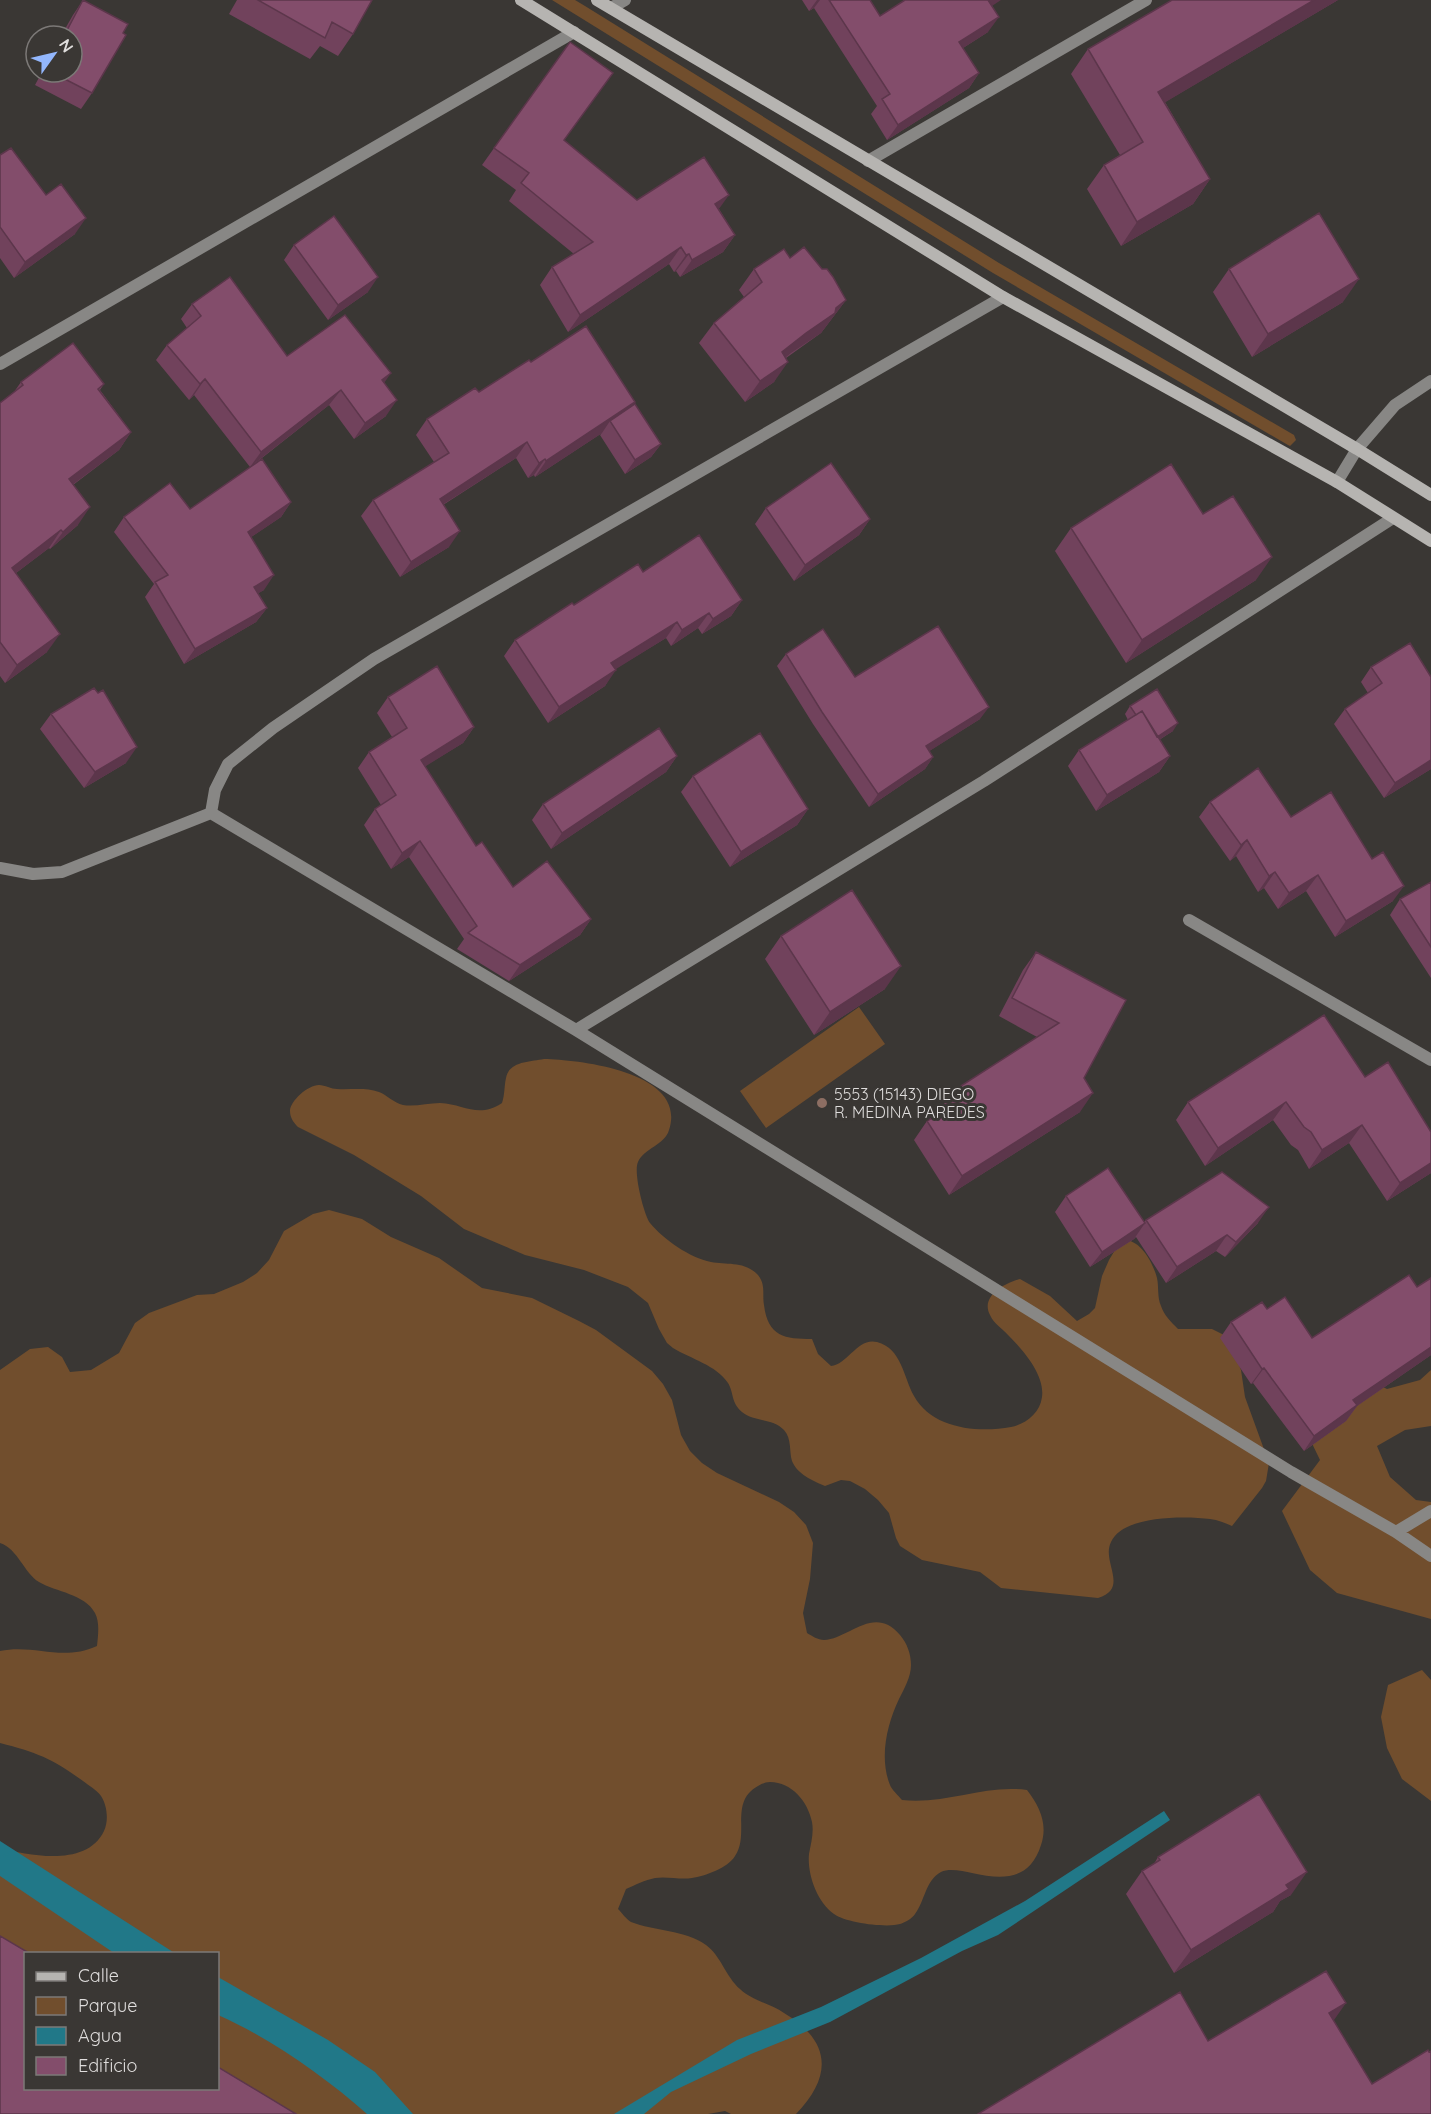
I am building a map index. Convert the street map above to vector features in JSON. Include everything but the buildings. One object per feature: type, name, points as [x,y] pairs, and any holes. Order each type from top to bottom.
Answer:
[{"type":"main road","points":[[521,0],[1003,297],[1336,482],[1431,541]]},
{"type":"main road","points":[[597,0],[1357,448],[1431,495]]},
{"type":"street","points":[[611,8],[625,0]]},
{"type":"street","points":[[868,161],[1146,0]]},
{"type":"street","points":[[0,364],[574,32]]},
{"type":"street","points":[[211,813],[215,790],[228,764],[273,728],[374,658],[1003,297]]},
{"type":"street","points":[[1336,482],[1357,448],[1395,405],[1431,381]]},
{"type":"street","points":[[576,1030],[984,781],[1393,518]]},
{"type":"street","points":[[0,868],[33,874],[62,872],[211,813]]},
{"type":"street","points":[[211,813],[576,1030],[1291,1472],[1396,1532],[1431,1556]]},
{"type":"street","points":[[1189,920],[1431,1060]]},
{"type":"street","points":[[1396,1532],[1431,1511]]},
{"type":"green space","points":[[552,0],[575,0],[999,263],[1294,435],[1296,440],[1290,446],[1288,445],[993,273]]},
{"type":"green space","points":[[859,1007],[885,1044],[766,1128],[740,1091]]},
{"type":"green space","points":[[544,1059],[582,1062],[628,1073],[648,1082],[663,1095],[671,1110],[669,1130],[663,1139],[641,1157],[637,1167],[640,1193],[650,1223],[678,1247],[703,1260],[736,1264],[753,1271],[762,1282],[763,1301],[769,1324],[779,1334],[786,1337],[812,1339],[818,1354],[831,1366],[843,1361],[864,1343],[877,1342],[885,1346],[897,1357],[914,1396],[922,1407],[932,1416],[944,1422],[971,1429],[1017,1426],[1031,1417],[1041,1403],[1040,1380],[1032,1363],[990,1315],[988,1302],[996,1291],[1020,1279],[1050,1296],[1077,1321],[1095,1308],[1102,1276],[1118,1245],[1126,1240],[1132,1242],[1142,1249],[1153,1266],[1161,1306],[1178,1329],[1212,1329],[1228,1337],[1241,1370],[1245,1397],[1269,1463],[1266,1481],[1262,1488],[1232,1526],[1210,1519],[1171,1518],[1141,1522],[1118,1533],[1111,1542],[1109,1550],[1114,1581],[1112,1588],[1107,1594],[1098,1598],[1001,1588],[980,1572],[922,1560],[900,1546],[889,1513],[865,1489],[850,1481],[841,1480],[825,1486],[801,1473],[792,1461],[789,1441],[784,1430],[780,1426],[742,1412],[734,1402],[730,1387],[723,1377],[717,1371],[667,1343],[648,1303],[628,1287],[584,1270],[525,1255],[464,1229],[421,1196],[354,1155],[298,1127],[291,1116],[291,1107],[296,1098],[310,1088],[319,1085],[335,1089],[374,1090],[403,1105],[440,1103],[486,1110],[502,1103],[506,1078],[511,1068],[521,1063]]},
{"type":"green space","points":[[329,1210],[362,1219],[391,1237],[439,1258],[482,1288],[532,1298],[579,1321],[596,1330],[652,1371],[672,1400],[681,1435],[690,1451],[702,1463],[717,1473],[779,1502],[794,1512],[806,1525],[813,1543],[810,1579],[803,1613],[807,1633],[824,1640],[862,1625],[881,1623],[890,1626],[905,1642],[911,1669],[891,1719],[885,1753],[890,1785],[902,1800],[934,1800],[1011,1789],[1027,1790],[1036,1803],[1042,1816],[1044,1830],[1041,1845],[1030,1865],[1014,1875],[1005,1876],[956,1870],[941,1872],[928,1886],[914,1916],[900,1924],[857,1922],[840,1917],[828,1909],[814,1887],[810,1870],[809,1854],[813,1830],[807,1807],[792,1789],[778,1783],[767,1782],[749,1793],[742,1809],[739,1847],[735,1856],[727,1864],[716,1871],[697,1877],[655,1878],[626,1889],[618,1909],[629,1921],[689,1936],[706,1945],[740,1989],[784,2013],[811,2035],[822,2060],[821,2073],[808,2100],[796,2114],[731,2114],[725,2111],[708,2114],[219,2114],[219,1952],[24,1952],[24,1954],[0,1956],[0,1848],[42,1856],[72,1854],[85,1850],[96,1842],[104,1831],[107,1813],[99,1794],[72,1773],[44,1757],[0,1743],[0,1651],[13,1649],[72,1653],[84,1651],[97,1646],[98,1629],[97,1617],[90,1607],[77,1597],[39,1582],[29,1573],[12,1550],[0,1543],[0,1370],[30,1349],[48,1347],[62,1357],[70,1372],[91,1370],[119,1353],[135,1323],[149,1313],[197,1295],[214,1294],[243,1282],[257,1273],[269,1260],[284,1231],[313,1214]]},
{"type":"green space","points":[[1431,1370],[1431,1426],[1405,1430],[1377,1446],[1390,1477],[1416,1500],[1431,1502],[1431,1619],[1337,1593],[1310,1570],[1282,1511],[1320,1460],[1290,1398],[1359,1375],[1387,1389],[1420,1380]]},
{"type":"green space","points":[[1422,1670],[1431,1680],[1431,1801],[1402,1779],[1387,1748],[1381,1717],[1388,1685]]},
{"type":"water","points":[[1164,1811],[1170,1820],[998,1935],[962,1951],[830,2022],[751,2054],[671,2092],[644,2114],[614,2114],[737,2040],[821,2007],[921,1958],[1025,1901]]},
{"type":"water","points":[[0,1841],[173,1952],[113,1952],[0,1876]]},
{"type":"water","points":[[219,1978],[328,2040],[375,2072],[413,2114],[367,2114],[296,2059],[238,2024],[219,2015]]},
{"type":"place","name":"5553 (15143) DIEGO R. MEDINA PAREDES","points":[[822,1103]]}]
